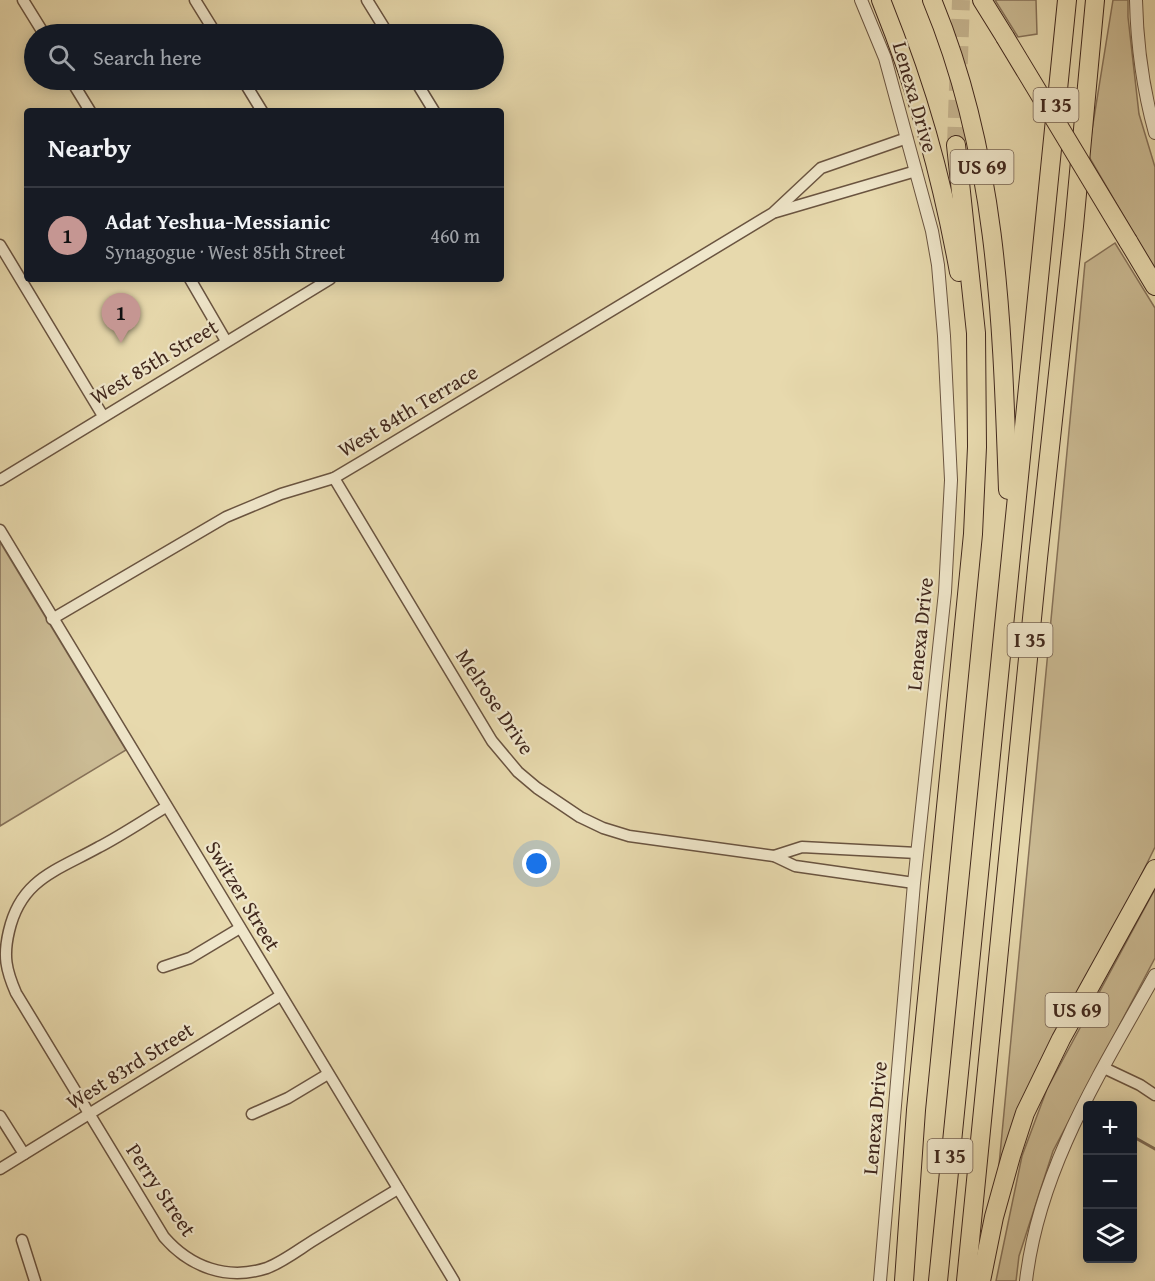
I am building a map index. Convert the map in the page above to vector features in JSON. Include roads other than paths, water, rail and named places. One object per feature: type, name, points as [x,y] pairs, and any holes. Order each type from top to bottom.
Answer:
[{"type":"highway","points":[[881,0],[918,99],[945,196],[960,277],[977,447]]},
{"type":"highway","name":"US 69","points":[[932,0],[943,27],[970,114],[984,176],[992,228],[1003,340],[1011,559]]},
{"type":"highway","points":[[982,0],[1155,286]]},
{"type":"highway","name":"I 35","points":[[938,1281],[1065,0]]},
{"type":"highway","name":"I 35","points":[[966,1281],[1095,0]]},
{"type":"highway","points":[[904,1281],[917,1098],[973,534],[977,447],[976,333],[956,146]]},
{"type":"highway","name":"US 69","points":[[981,1281],[994,1217],[1025,1113],[1060,1039],[1155,869]]},
{"type":"street","points":[[23,0],[38,24]]},
{"type":"street","points":[[195,0],[210,24]]},
{"type":"street","points":[[367,0],[382,24]]},
{"type":"street","name":"Lenexa Drive","points":[[861,0],[885,58],[924,197],[938,265],[950,433],[951,502],[945,592],[914,883],[880,1281]]},
{"type":"street","points":[[1136,0],[1141,71],[1155,133]]},
{"type":"street","points":[[77,90],[88,108]]},
{"type":"street","points":[[249,90],[260,108]]},
{"type":"street","points":[[421,90],[432,108]]},
{"type":"street","name":"West 84th Terrace","points":[[52,619],[226,517],[273,497],[334,478],[773,213],[820,168],[907,138]]},
{"type":"street","name":"West 84th Terrace","points":[[773,213],[916,171]]},
{"type":"street","points":[[0,245],[103,416]]},
{"type":"street","points":[[192,282],[226,340]]},
{"type":"street","name":"West 85th Street","points":[[0,480],[226,340],[325,282]]},
{"type":"street","name":"Melrose Drive","points":[[334,478],[492,741],[518,772],[558,804],[603,828],[629,836],[774,856],[795,866],[914,883]]},
{"type":"street","name":"Switzer Street","points":[[0,530],[454,1281]]},
{"type":"street","name":"Perry Street","points":[[166,807],[36,882],[4,928],[6,963],[16,993],[89,1114],[164,1237],[185,1258],[214,1275],[239,1274],[268,1267],[398,1189]]},
{"type":"street","name":"Melrose Drive","points":[[774,856],[801,847],[917,853]]},
{"type":"street","points":[[163,967],[190,958],[240,928]]},
{"type":"street","points":[[1026,1281],[1033,1238],[1043,1200],[1059,1156],[1071,1129],[1155,975]]},
{"type":"street","name":"West 83rd Street","points":[[0,1169],[280,996]]},
{"type":"street","points":[[1104,1068],[1140,1085],[1155,1095]]},
{"type":"street","points":[[252,1114],[288,1098],[328,1074]]},
{"type":"street","points":[[0,1116],[24,1154]]},
{"type":"street","points":[[22,1240],[35,1281]]},
{"type":"waterway","points":[[1137,1139],[1155,1149]]},
{"type":"tunnel","points":[[956,145],[961,0]]},
{"type":"place","name":"Adat Yeshua-Messianic","points":[[121,343]]}]
